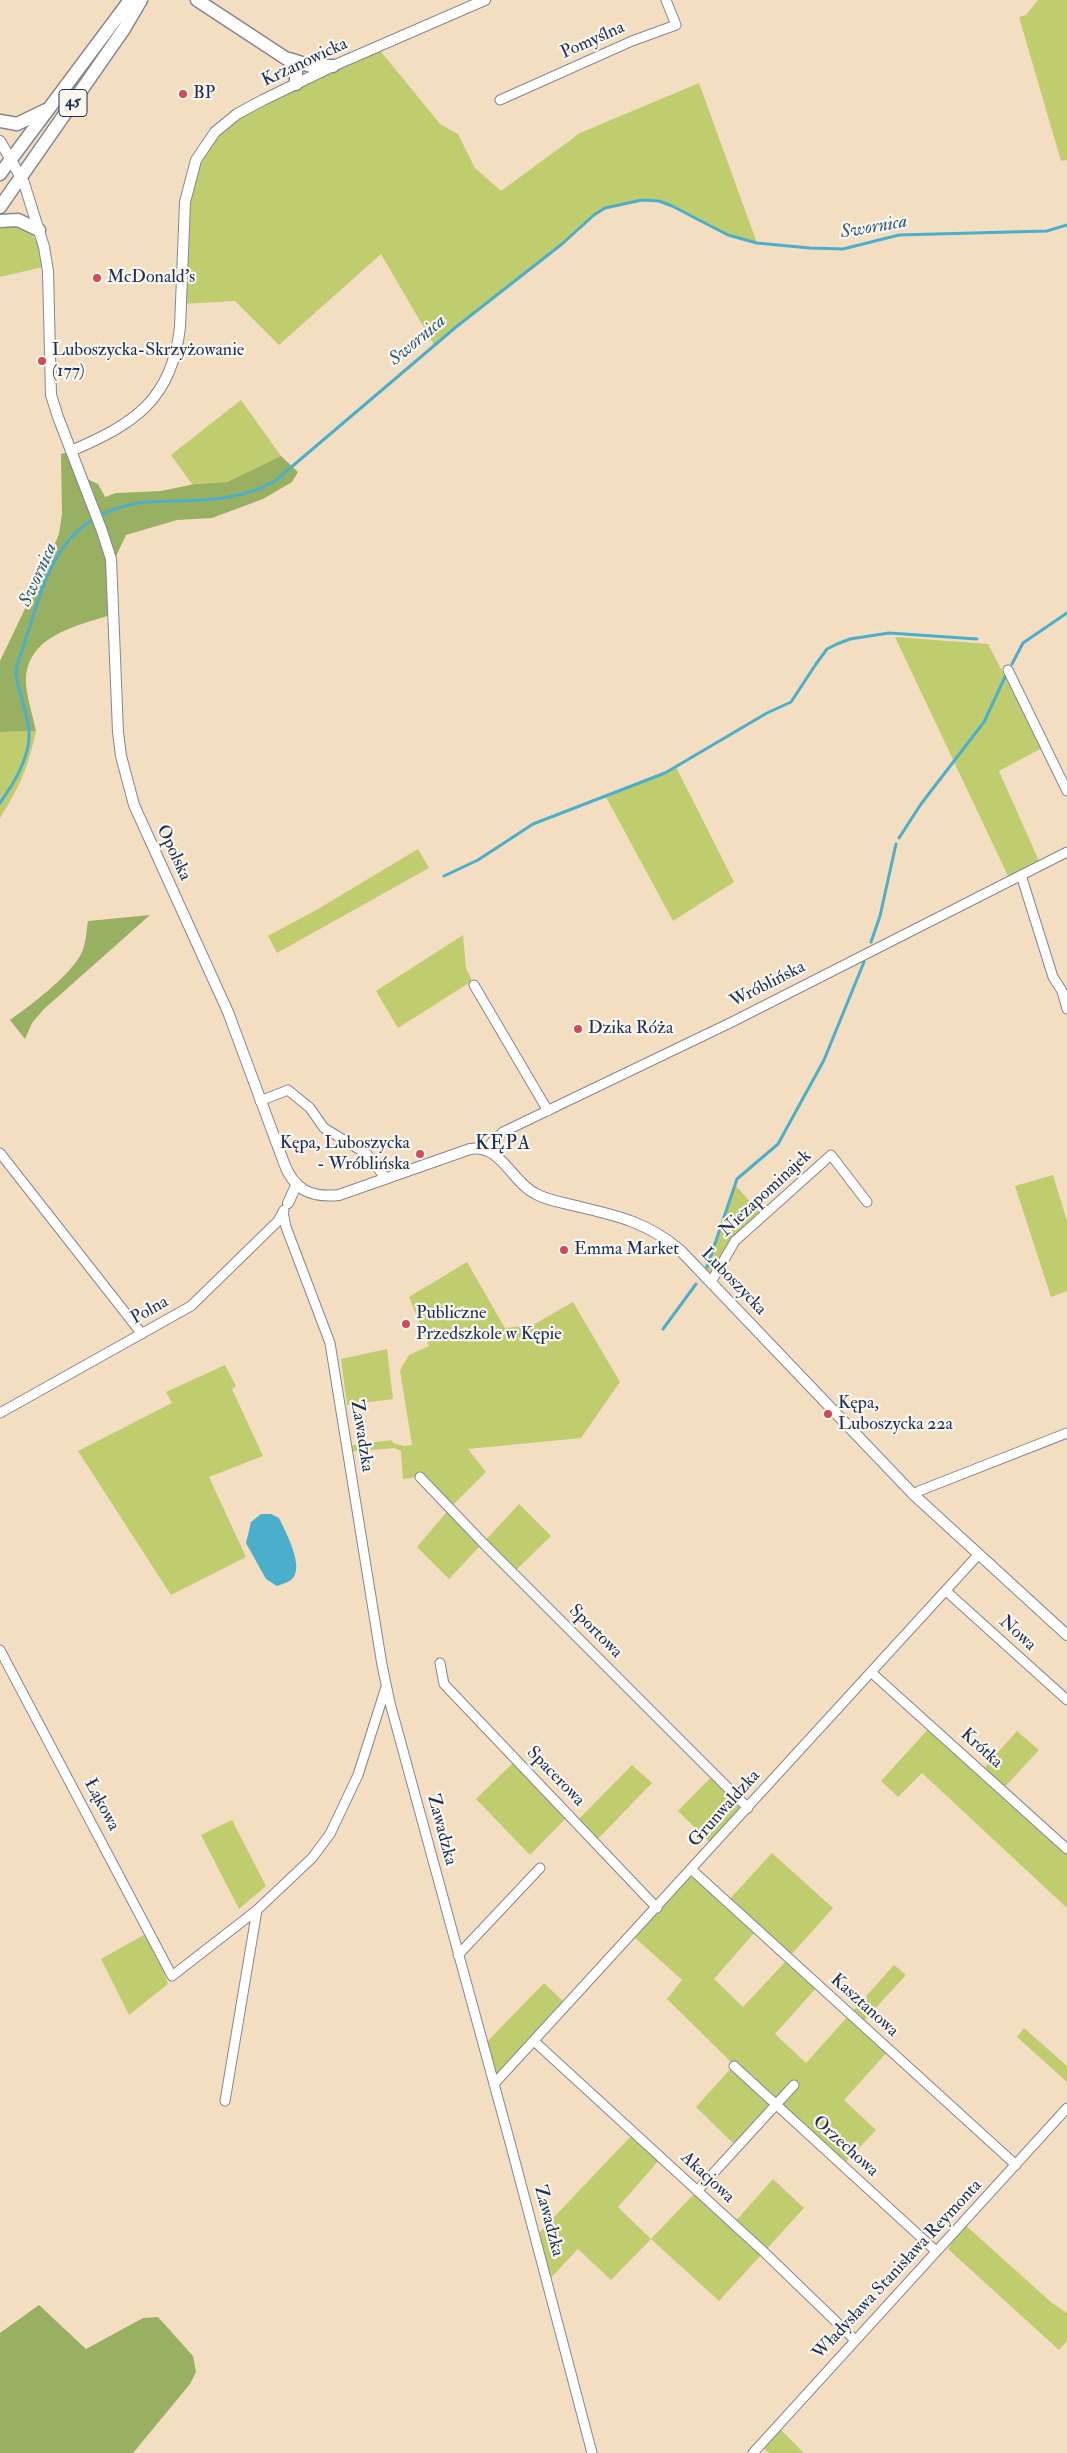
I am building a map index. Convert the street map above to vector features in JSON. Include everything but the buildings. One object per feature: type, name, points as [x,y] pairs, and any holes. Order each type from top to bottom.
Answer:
[{"type":"main road","name":"45","points":[[0,174],[51,108],[116,16],[130,0]]},
{"type":"main road","name":"45","points":[[0,207],[124,29],[141,0]]},
{"type":"main road","points":[[196,0],[288,59],[296,67],[296,84]]},
{"type":"main road","points":[[288,59],[311,66],[333,66]]},
{"type":"main road","points":[[0,121],[17,124],[51,108]]},
{"type":"main road","points":[[0,221],[18,220],[39,230]]},
{"type":"street","name":"Krzanowicka","points":[[71,451],[116,431],[135,418],[159,391],[170,369],[178,343],[180,327],[185,202],[196,160],[215,132],[240,112],[296,84],[485,0]]},
{"type":"street","name":"Pomyślna","points":[[500,100],[632,41],[676,25],[666,0]]},
{"type":"street","points":[[0,141],[12,158]]},
{"type":"street","name":"Opolska","points":[[12,158],[39,230],[48,271],[52,395],[102,531],[112,565],[118,732],[128,787],[144,830],[228,1012],[287,1171],[296,1186]]},
{"type":"street","points":[[1008,670],[1067,792]]},
{"type":"street","name":"Wróblińska","points":[[487,1150],[503,1132],[732,1022],[1020,874],[1067,852]]},
{"type":"street","points":[[1020,874],[1053,977],[1062,991],[1067,1009]]},
{"type":"street","points":[[474,985],[548,1110]]},
{"type":"street","points":[[260,1101],[288,1090],[298,1096],[310,1108],[324,1128],[367,1154],[386,1179]]},
{"type":"street","points":[[286,1208],[296,1186],[307,1193],[330,1196],[350,1192],[470,1149],[487,1150]]},
{"type":"street","name":"Luboszycka","points":[[487,1150],[498,1157],[529,1190],[537,1195],[648,1226],[680,1250],[914,1495],[1067,1635]]},
{"type":"street","points":[[0,1153],[142,1334]]},
{"type":"street","name":"Niezapominajek","points":[[711,1282],[735,1241],[831,1156],[867,1202]]},
{"type":"street","name":"Polna","points":[[0,1412],[191,1306],[278,1221],[286,1208]]},
{"type":"street","name":"Zawadzka","points":[[286,1208],[286,1227],[330,1343],[386,1685],[592,2453]]},
{"type":"street","points":[[914,1495],[919,1490],[1067,1433]]},
{"type":"street","name":"Sportowa","points":[[420,1477],[485,1545],[748,1808]]},
{"type":"street","name":"Grunwaldzka","points":[[494,2084],[692,1870],[979,1554]]},
{"type":"street","name":"Nowa","points":[[946,1591],[1067,1700]]},
{"type":"street","name":"Łąkowa","points":[[0,1650],[172,1976],[257,1910]]},
{"type":"street","name":"Spacerowa","points":[[440,1663],[444,1684],[657,1908]]},
{"type":"street","name":"Krótka","points":[[872,1673],[1067,1849]]},
{"type":"street","points":[[225,2101],[257,1910],[312,1858],[330,1834],[358,1775],[386,1685]]},
{"type":"street","points":[[458,1955],[540,1868]]},
{"type":"street","name":"Kasztanowa","points":[[692,1870],[1016,2165]]},
{"type":"street","name":"Akacjowa","points":[[534,2041],[855,2340]]},
{"type":"street","name":"Orzechowa","points":[[734,2066],[776,2107],[936,2251]]},
{"type":"street","points":[[697,2191],[776,2107],[794,2085]]},
{"type":"street","name":"Władysława Stanisława Reymonta","points":[[753,2453],[936,2251],[1066,2112]]},
{"type":"green space","points":[[1038,0],[1067,0],[1067,160],[1061,161],[1019,17],[1026,15]]},
{"type":"green space","points":[[378,48],[440,124],[458,134],[475,168],[501,191],[580,133],[699,83],[757,243],[728,235],[659,201],[642,200],[605,208],[434,345],[381,254],[279,345],[235,301],[181,304],[192,173],[225,123]]},
{"type":"green space","points":[[11,226],[26,230],[35,239],[43,267],[0,277],[0,229]]},
{"type":"green space","points":[[241,400],[281,456],[227,482],[192,484],[171,455]]},
{"type":"green space","points":[[71,451],[81,476],[98,484],[105,497],[116,493],[161,491],[195,484],[227,482],[281,456],[298,472],[292,482],[263,499],[212,518],[177,520],[126,535],[112,565],[114,614],[72,627],[46,641],[36,651],[29,663],[26,684],[36,731],[0,732],[0,661],[59,534],[62,514],[61,454]]},
{"type":"green space","points":[[895,637],[988,644],[1042,748],[999,771],[1039,861],[1008,876]]},
{"type":"green space","points":[[36,731],[22,776],[13,797],[0,818],[0,732]]},
{"type":"green space","points":[[676,767],[734,882],[673,921],[606,797]]},
{"type":"green space","points":[[418,849],[429,868],[277,953],[268,936],[318,909]]},
{"type":"green space","points":[[150,915],[44,1009],[32,1023],[25,1039],[10,1020],[48,991],[67,973],[84,948],[88,921]]},
{"type":"green space","points":[[463,935],[466,968],[472,981],[398,1028],[376,991]]},
{"type":"green space","points":[[1053,1175],[1067,1221],[1067,1291],[1051,1297],[1015,1186]]},
{"type":"green space","points":[[736,1186],[763,1216],[735,1241],[711,1282],[702,1273]]},
{"type":"green space","points":[[467,1262],[505,1328],[533,1325],[573,1302],[620,1382],[581,1438],[468,1449],[486,1472],[450,1508],[420,1477],[403,1479],[401,1451],[394,1448],[347,1452],[346,1446],[392,1440],[393,1443],[404,1446],[412,1445],[400,1370],[409,1355],[429,1346],[409,1297]]},
{"type":"green space","points":[[387,1349],[393,1399],[347,1405],[341,1359]]},
{"type":"green space","points":[[225,1365],[236,1386],[232,1389],[263,1456],[209,1477],[246,1557],[171,1595],[78,1451],[172,1403],[166,1392]]},
{"type":"green space","points":[[519,1504],[551,1536],[513,1573],[483,1543]]},
{"type":"green space","points":[[450,1508],[483,1543],[449,1579],[417,1547]]},
{"type":"green space","points":[[931,1726],[983,1769],[1017,1731],[1039,1750],[1002,1790],[1067,1849],[1067,1908],[922,1773],[898,1797],[881,1781]]},
{"type":"green space","points":[[516,1760],[569,1815],[530,1855],[476,1799]]},
{"type":"green space","points":[[632,1765],[652,1783],[595,1842],[576,1822]]},
{"type":"green space","points":[[714,1774],[748,1808],[714,1846],[678,1811]]},
{"type":"green space","points":[[232,1820],[266,1886],[239,1909],[201,1835]]},
{"type":"green space","points":[[772,1853],[833,1908],[790,1956],[730,1906],[754,1933],[714,1979],[743,2007],[785,1962],[818,1986],[775,2034],[806,2063],[894,1965],[906,1975],[861,2024],[889,2050],[844,2100],[876,2130],[842,2166],[776,2107],[737,2147],[696,2107],[734,2065],[667,1999],[682,1980],[632,1935],[692,1870],[727,1902]]},
{"type":"green space","points":[[149,1932],[168,1984],[129,2015],[101,1959]]},
{"type":"green space","points":[[544,1983],[567,2005],[494,2084],[483,2046]]},
{"type":"green space","points":[[1024,2028],[1067,2066],[1067,2082],[1017,2037]]},
{"type":"green space","points":[[634,2133],[661,2158],[618,2207],[651,2239],[611,2280],[578,2249],[547,2282],[535,2237]]},
{"type":"green space","points":[[773,2179],[804,2208],[719,2301],[651,2239],[697,2191],[733,2224]]},
{"type":"green space","points":[[963,2223],[1052,2303],[1067,2313],[1067,2341],[1059,2350],[948,2249]]},
{"type":"green space","points":[[39,2305],[86,2349],[143,2318],[158,2317],[193,2356],[196,2372],[190,2384],[133,2453],[0,2453],[0,2333]]},
{"type":"green space","points":[[781,2430],[804,2453],[769,2453],[763,2448]]},
{"type":"water","points":[[261,1514],[271,1514],[279,1518],[293,1549],[296,1567],[295,1574],[291,1580],[277,1586],[266,1579],[246,1543],[251,1522]]},
{"type":"waterway","name":"Swornica","points":[[0,803],[20,769],[29,740],[28,724],[16,674],[17,665],[43,586],[67,542],[85,525],[108,512],[138,503],[229,497],[241,495],[275,481],[456,327],[605,208],[642,200],[659,201],[728,235],[757,243],[810,248],[843,249],[899,235],[1047,231],[1067,225]]},
{"type":"waterway","points":[[1012,664],[1023,643],[1067,613]]},
{"type":"waterway","points":[[444,876],[478,860],[533,824],[665,773],[767,713],[791,702],[827,649],[837,644],[850,639],[889,633],[977,639]]},
{"type":"waterway","points":[[899,838],[921,804],[984,722],[1005,677]]},
{"type":"waterway","points":[[871,942],[880,916],[896,844]]},
{"type":"waterway","points":[[707,1267],[737,1179],[778,1144],[824,1060],[864,962]]},
{"type":"waterway","points":[[663,1329],[696,1284]]},
{"type":"place","name":"BP","points":[[183,94]]},
{"type":"place","name":"McDonald's","points":[[97,278]]},
{"type":"place","name":"Luboszycka-Skrzyżowanie (177)","points":[[42,361]]},
{"type":"place","name":"Dzika Róża","points":[[578,1029]]},
{"type":"place","name":"Kępa, Luboszycka - Wróblińska","points":[[420,1154]]},
{"type":"place","name":"Emma Market","points":[[564,1250]]},
{"type":"place","name":"Publiczne Przedszkole w Kępie","points":[[406,1324]]},
{"type":"place","name":"Kępa, Luboszycka 22a","points":[[828,1414]]},
{"type":"district","name":"KĘPA","points":[[503,1145]]}]
